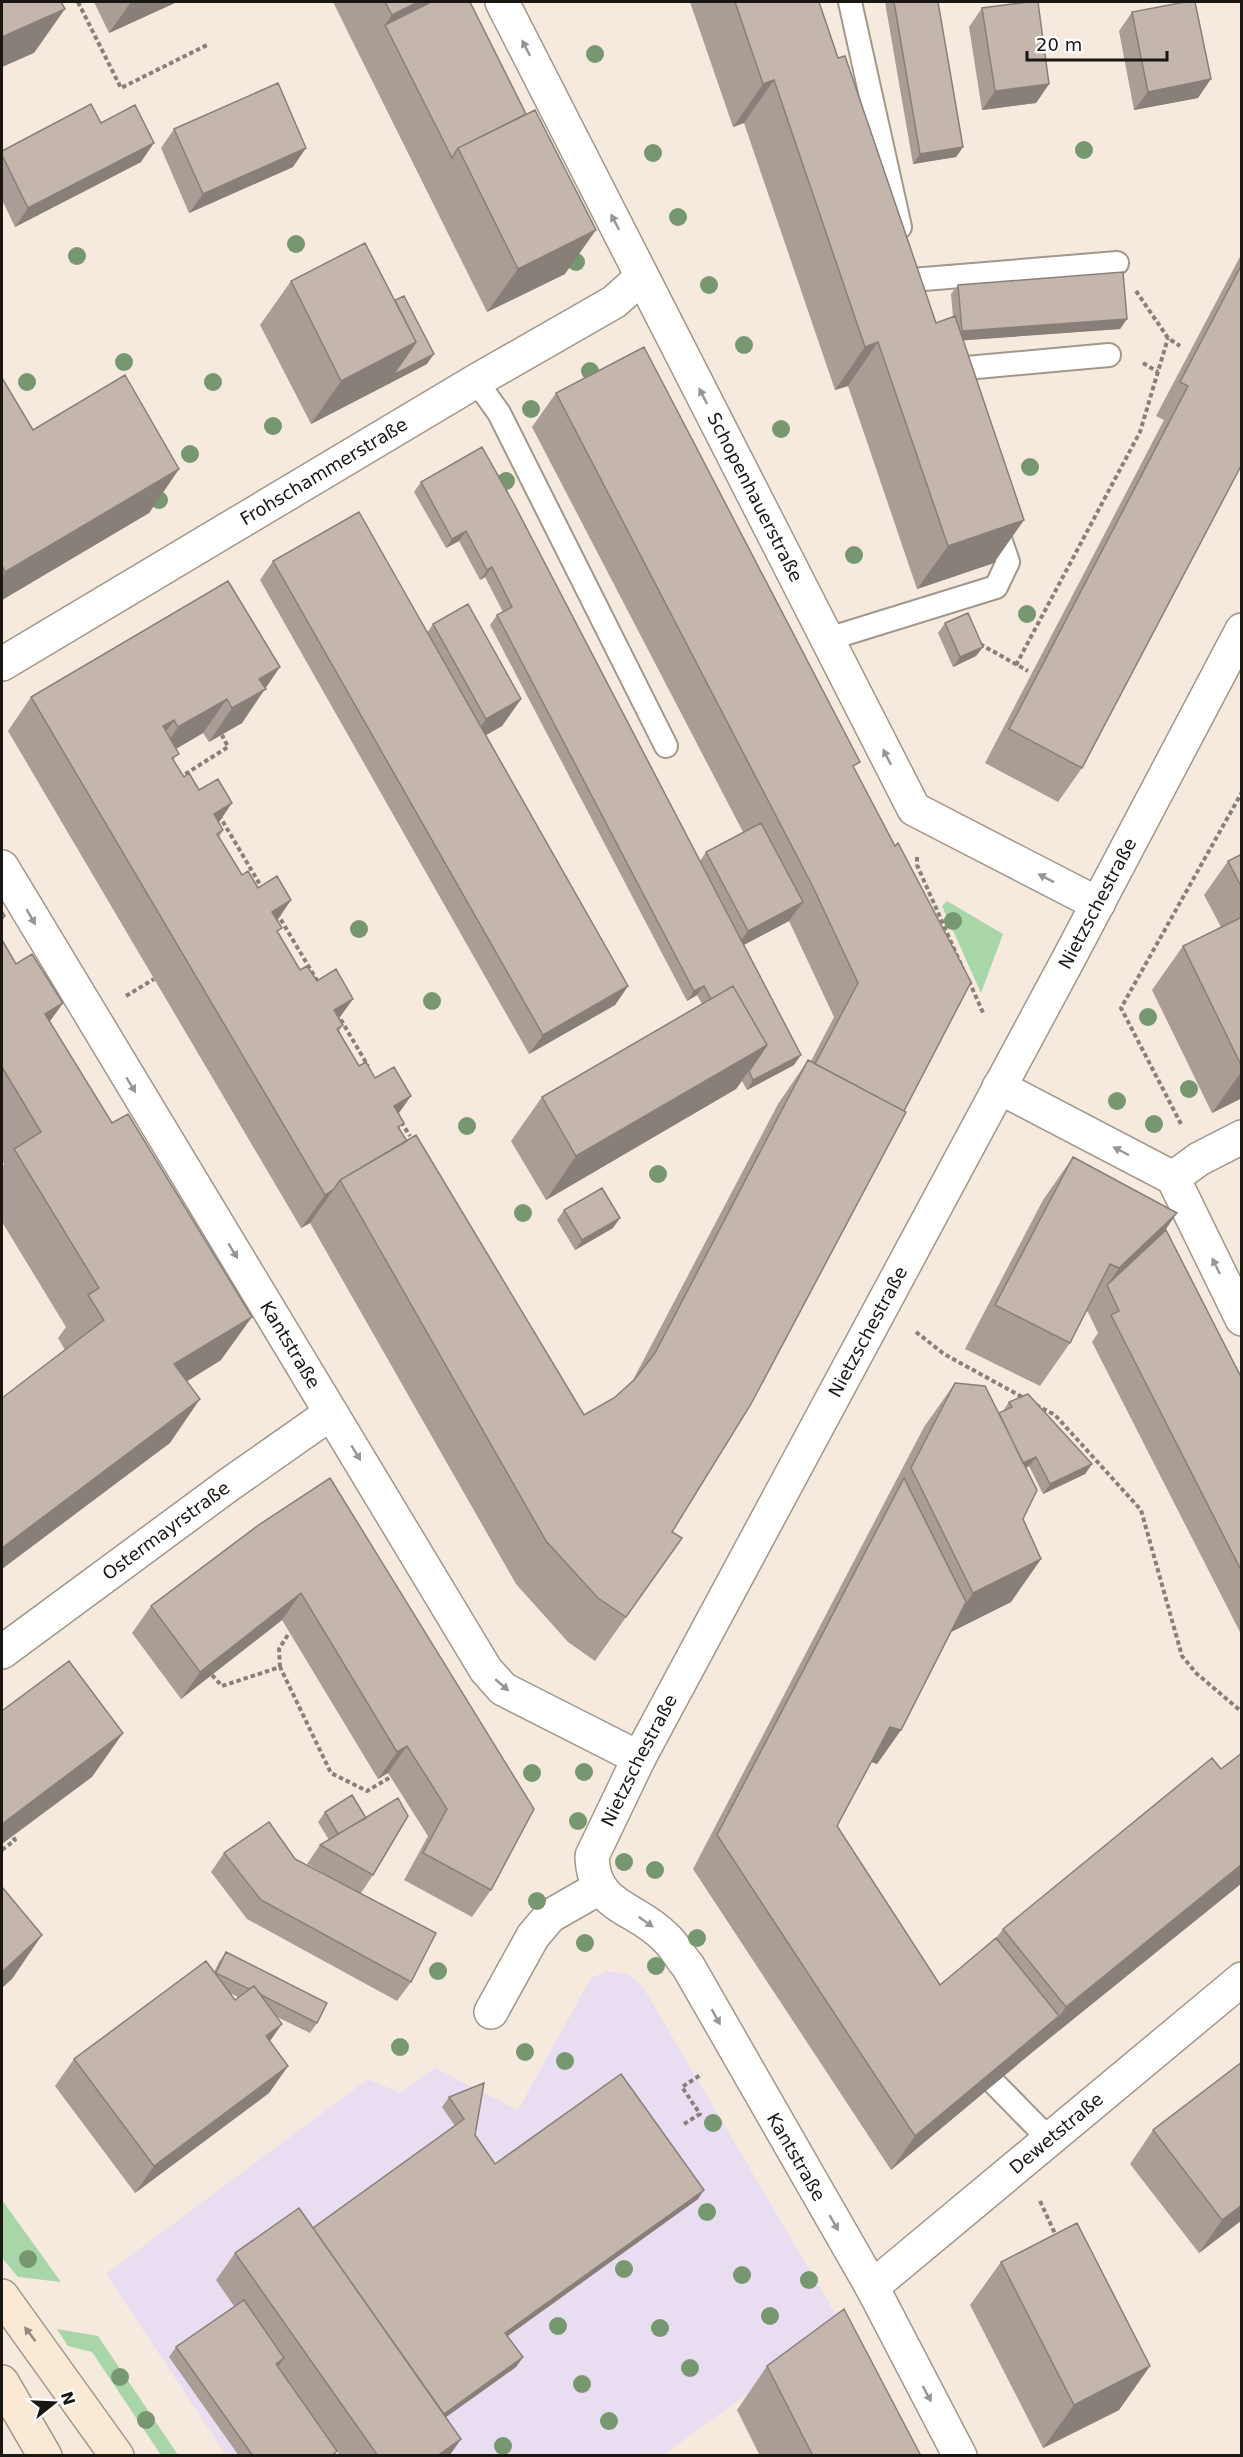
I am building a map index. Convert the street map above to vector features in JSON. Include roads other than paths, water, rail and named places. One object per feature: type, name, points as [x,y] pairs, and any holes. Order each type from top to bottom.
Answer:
[{"type":"main road","points":[[2,2296],[117,2456]]},
{"type":"main road","points":[[2,2382],[45,2456]]},
{"type":"street","name":"Schopenhauerstraße","points":[[502,2],[914,809],[1098,904]]},
{"type":"street","name":"Frohschammerstraße","points":[[2,664],[476,381],[614,302],[642,277]]},
{"type":"street","name":"Nietzschestraße","points":[[599,1888],[592,1873],[592,1856],[639,1758],[1098,904],[1242,630]]},
{"type":"street","name":"Kantstraße","points":[[2,867],[492,1676],[503,1689],[639,1758]]},
{"type":"street","points":[[999,1087],[1173,1178],[1242,1319]]},
{"type":"street","points":[[1173,1178],[1199,1159],[1242,1137]]},
{"type":"street","name":"Ostermayrstraße","points":[[2,1652],[227,1486],[331,1413]]},
{"type":"street","name":"Kantstraße","points":[[599,1888],[612,1902],[665,1936],[688,1966],[872,2287],[960,2456]]},
{"type":"street","points":[[490,2012],[533,1936],[550,1916],[599,1888]]},
{"type":"street","name":"Dewetstraße","points":[[872,2287],[1242,1979]]},
{"type":"lane","points":[[850,2],[905,251],[919,303]]},
{"type":"lane","points":[[912,280],[1117,263]]},
{"type":"lane","points":[[935,348],[950,393]]},
{"type":"lane","points":[[942,370],[1109,355]]},
{"type":"lane","points":[[476,381],[499,413],[519,451],[666,746]]},
{"type":"lane","points":[[828,639],[996,587],[1008,562],[989,505]]},
{"type":"lane","points":[[995,2084],[1049,2139]]}]
